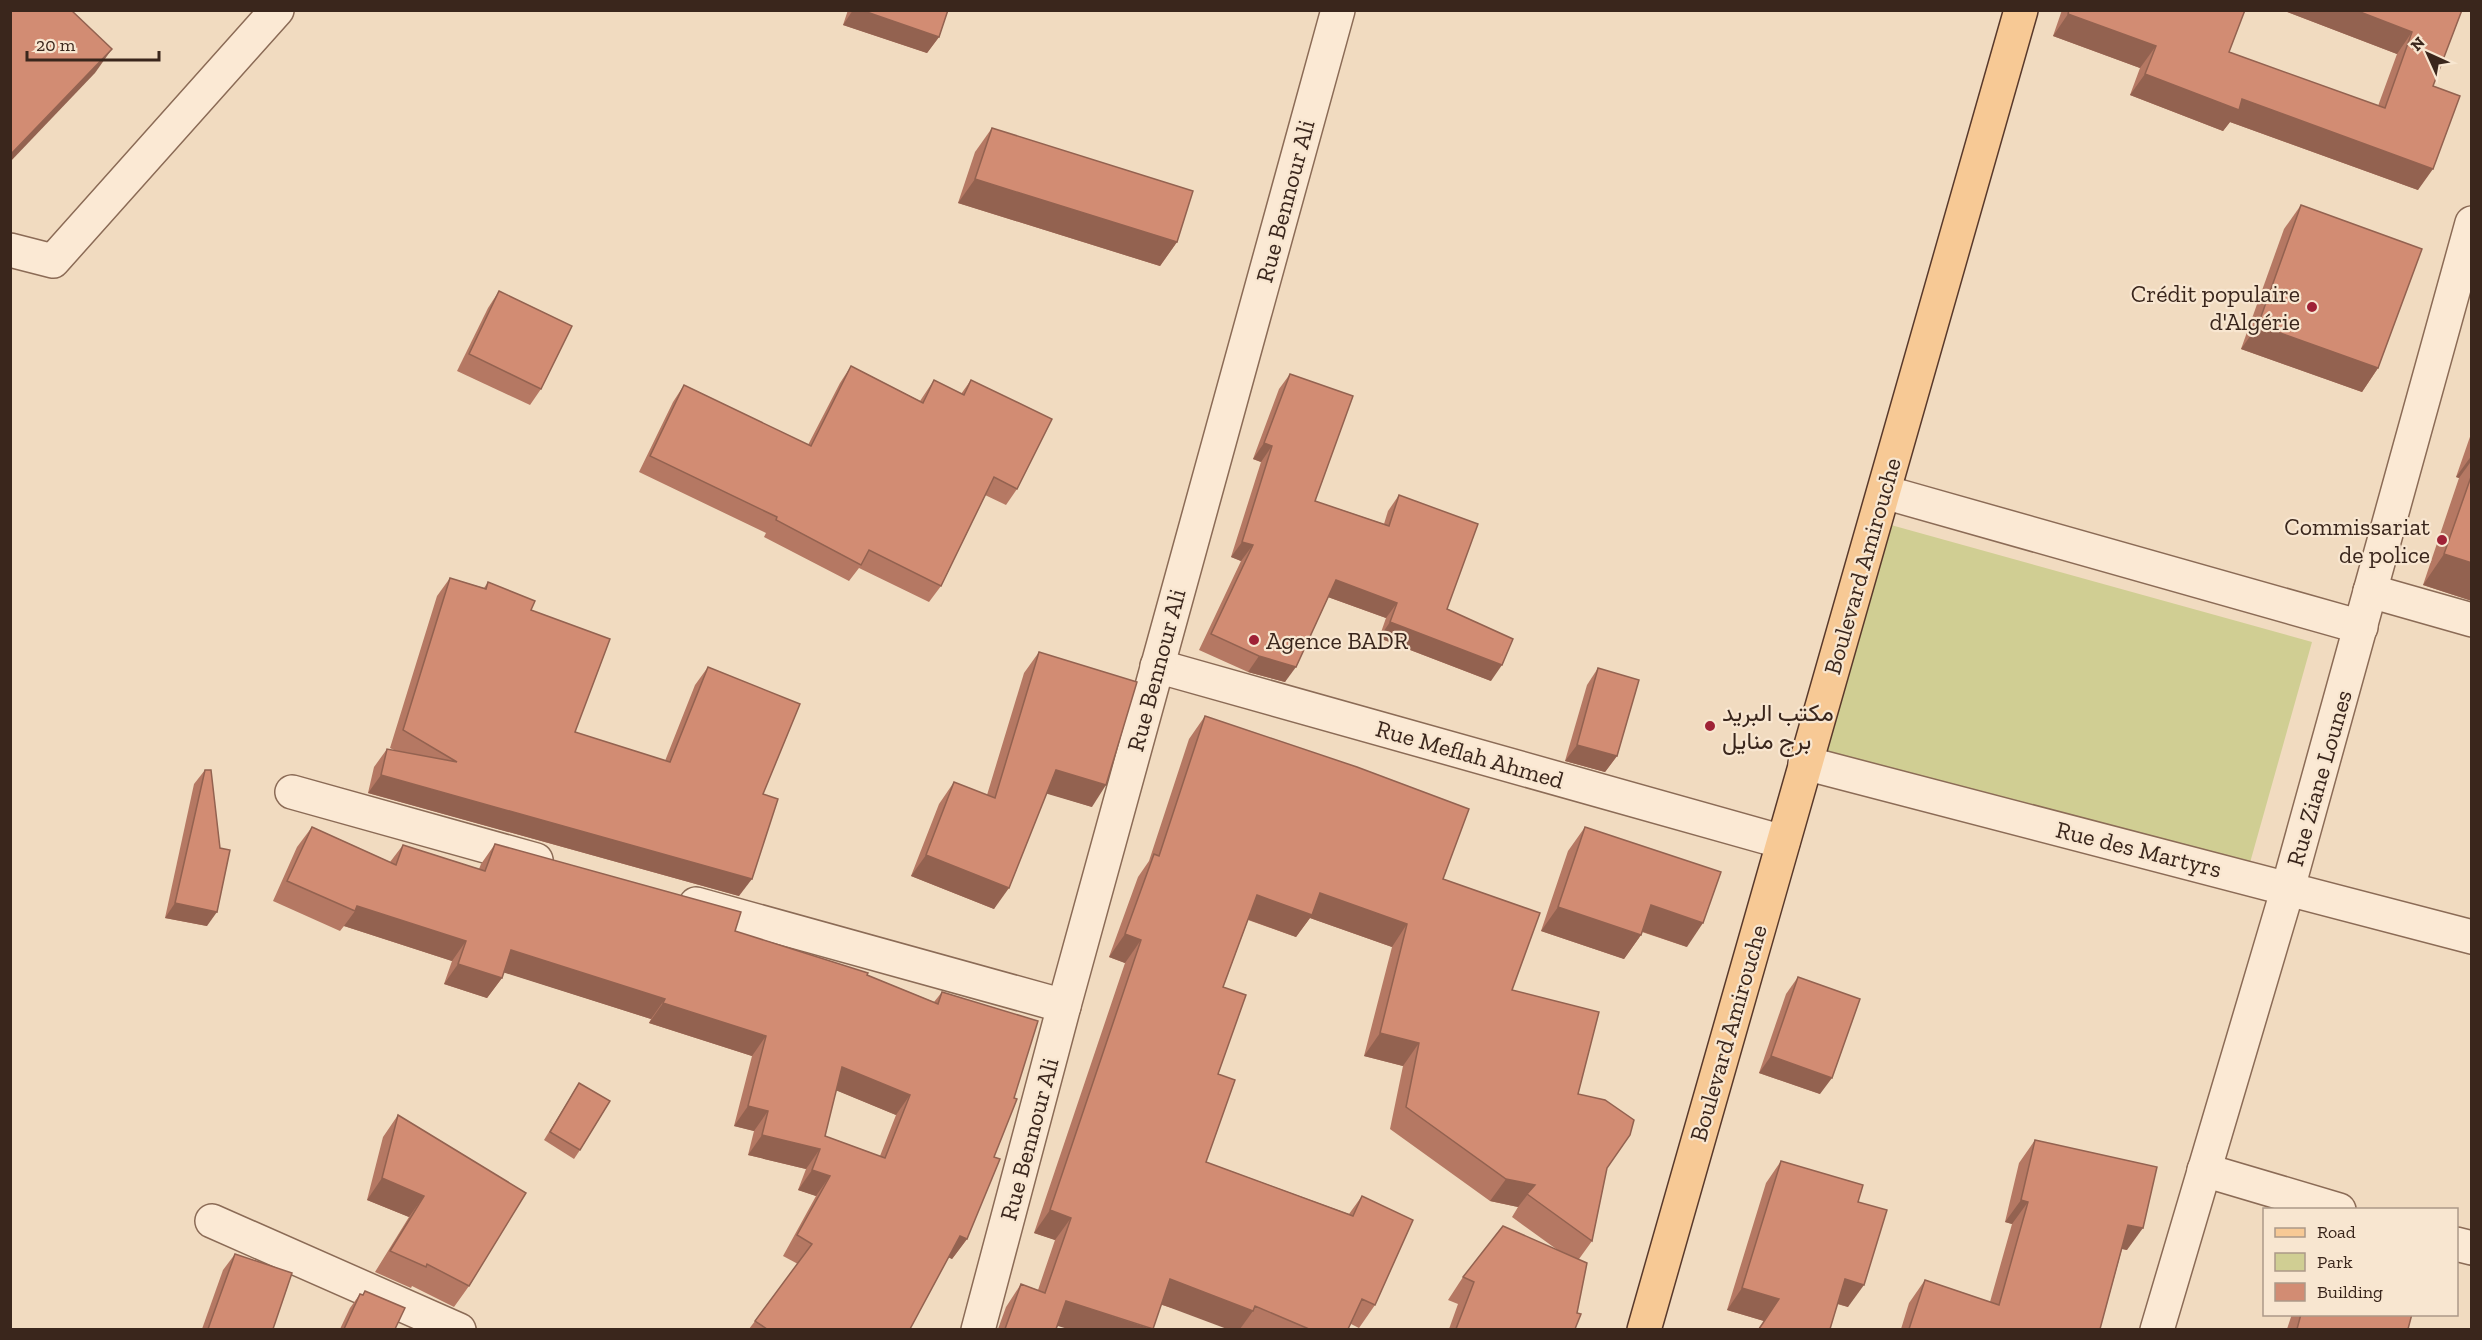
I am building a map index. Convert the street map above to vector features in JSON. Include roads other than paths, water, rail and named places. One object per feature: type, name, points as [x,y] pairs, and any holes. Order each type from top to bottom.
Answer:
[{"type":"main road","name":"Boulevard Amirouche","points":[[1644,1329],[2021,10]]},
{"type":"street","points":[[10,250],[53,261],[277,10]]},
{"type":"street","name":"Rue Bennour Ali","points":[[978,1329],[1064,1006],[1338,10]]},
{"type":"street","name":"Rue Ziane Lounes","points":[[2157,1329],[2288,888],[2472,224]]},
{"type":"street","points":[[1884,492],[2361,627]]},
{"type":"street","points":[[2370,591],[2472,620]]},
{"type":"street","name":"Rue Meflah Ahmed","points":[[1157,666],[1783,842]]},
{"type":"street","name":"Rue des Martyrs","points":[[1805,764],[2472,937]]},
{"type":"street","points":[[292,792],[568,869]]},
{"type":"street","points":[[672,897],[1064,1006]]},
{"type":"street","points":[[2204,1170],[2336,1208]]},
{"type":"street","points":[[212,1221],[459,1329]]},
{"type":"place","name":"Crédit populaire d'Algérie","points":[[2312,307]]},
{"type":"place","name":"Commissariat de police","points":[[2442,540]]},
{"type":"place","name":"Agence BADR","points":[[1254,640]]},
{"type":"place","name":"مكتب البريد برج منايل","points":[[1710,726]]}]
